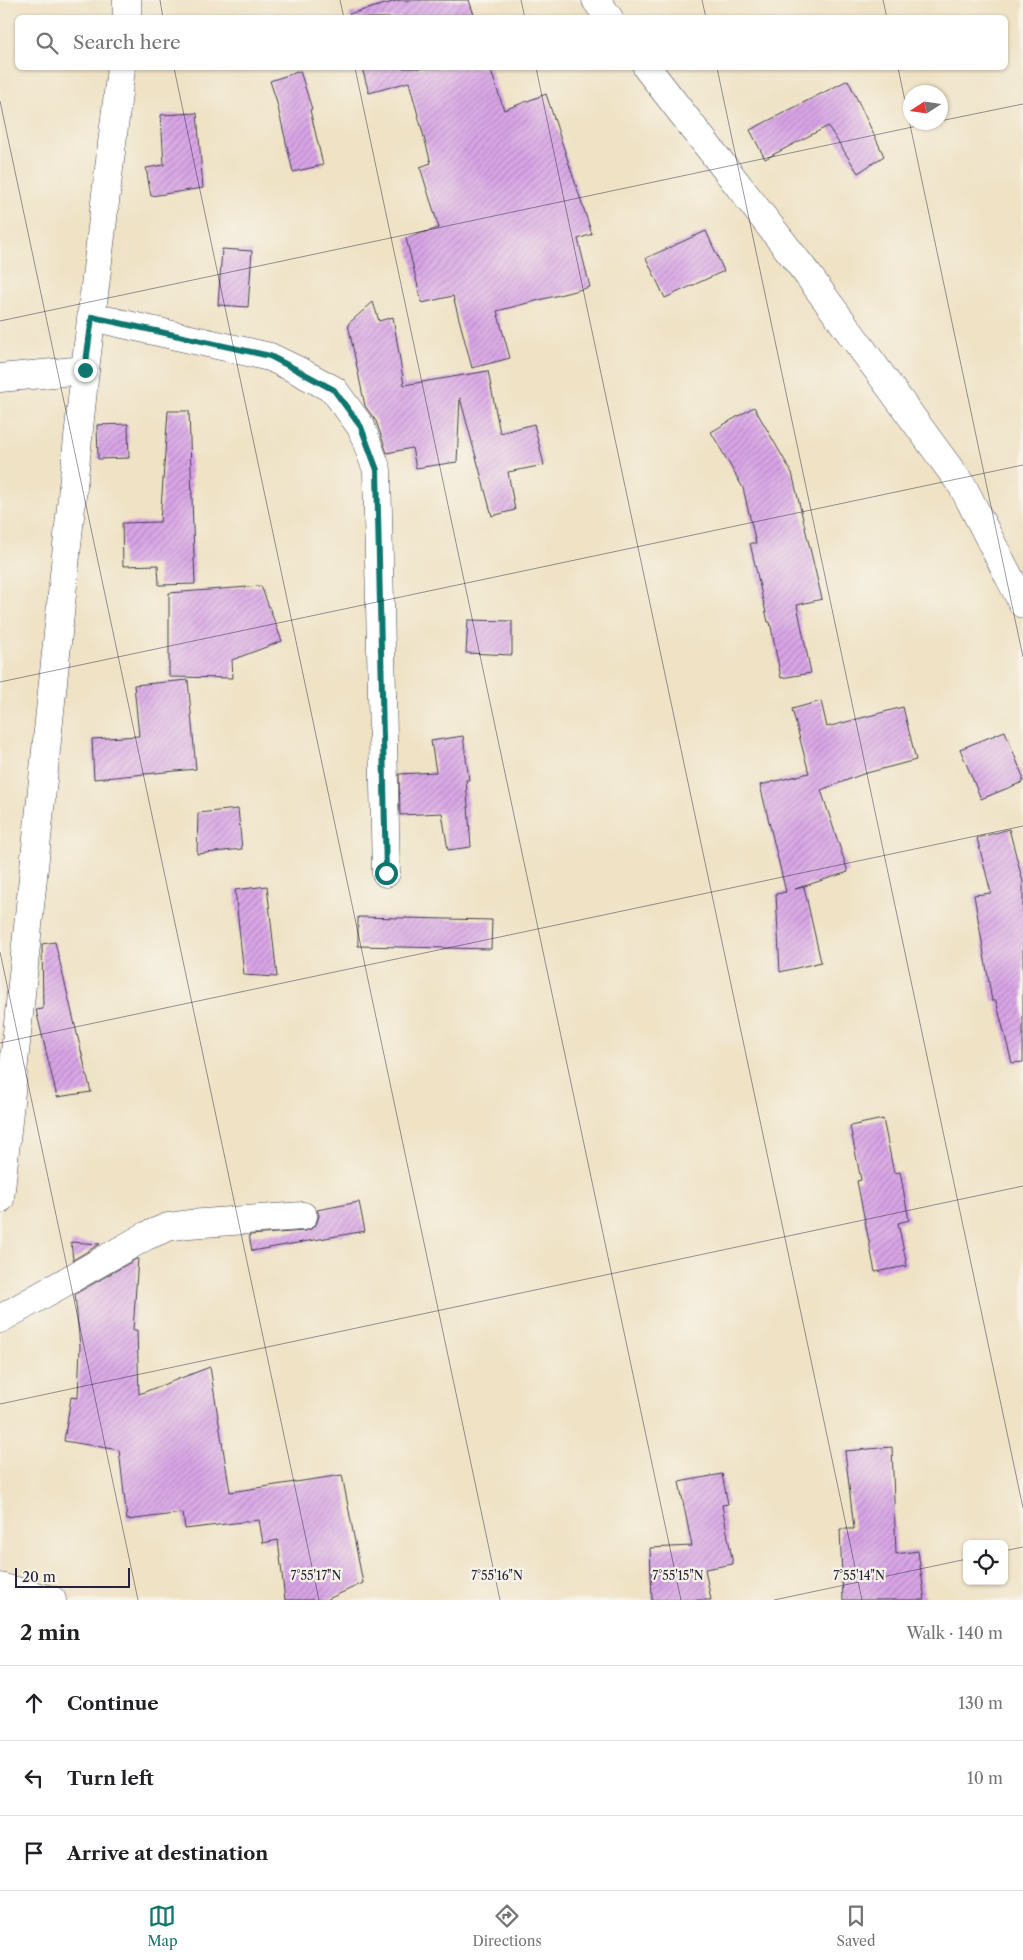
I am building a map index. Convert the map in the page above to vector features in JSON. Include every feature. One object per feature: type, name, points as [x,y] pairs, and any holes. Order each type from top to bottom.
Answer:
[{"type":"street","points":[[127,0],[127,15]]},
{"type":"street","points":[[596,0],[607,15]]},
{"type":"street","points":[[0,1199],[85,370],[121,70]]},
{"type":"street","points":[[649,70],[808,275],[963,486],[1023,604]]},
{"type":"street","points":[[92,317],[270,356],[334,390],[361,427],[377,470],[386,873]]},
{"type":"street","points":[[0,378],[85,370]]},
{"type":"street","points":[[0,1319],[146,1236],[168,1227],[303,1216]]},
{"type":"street","points":[[0,1587],[52,1600]]},
{"type":"building","points":[[400,0],[469,0],[474,15],[349,15]]},
{"type":"building","points":[[363,70],[491,70],[504,110],[546,94],[592,234],[578,239],[590,287],[497,311],[510,358],[472,368],[453,296],[422,303],[406,238],[439,228],[420,167],[431,163],[409,82],[369,93]]},
{"type":"building","points":[[300,71],[312,109],[310,110],[323,165],[293,172],[270,81]]},
{"type":"building","points":[[848,80],[884,156],[858,173],[828,126],[765,159],[750,130]]},
{"type":"building","points":[[197,113],[203,188],[151,196],[146,168],[164,165],[161,115]]},
{"type":"building","points":[[706,231],[724,271],[665,298],[646,258]]},
{"type":"building","points":[[222,249],[252,251],[248,307],[218,305]]},
{"type":"building","points":[[373,302],[379,321],[393,317],[404,385],[488,371],[500,433],[534,424],[544,465],[508,472],[515,510],[492,516],[460,398],[457,462],[416,468],[412,448],[387,453],[376,421],[365,406],[348,324]]},
{"type":"building","points":[[754,407],[792,473],[822,599],[797,605],[811,673],[781,678],[770,622],[768,622],[750,543],[756,543],[743,488],[711,432]]},
{"type":"building","points":[[168,411],[189,411],[195,584],[159,585],[158,565],[123,566],[122,523],[160,522]]},
{"type":"building","points":[[128,424],[129,458],[98,459],[97,425]]},
{"type":"building","points":[[261,586],[282,641],[232,660],[233,678],[169,677],[169,593]]},
{"type":"building","points":[[468,620],[512,621],[512,655],[466,653]]},
{"type":"building","points":[[188,680],[196,769],[94,779],[92,739],[139,736],[134,685]]},
{"type":"building","points":[[821,701],[827,727],[903,707],[916,760],[863,774],[821,790],[848,872],[795,889],[804,887],[821,962],[780,972],[776,894],[786,892],[760,785],[809,773],[792,709]]},
{"type":"building","points":[[1005,731],[1023,777],[1023,782],[981,799],[960,749]]},
{"type":"building","points":[[463,736],[469,780],[466,780],[471,847],[448,850],[442,813],[400,815],[399,774],[436,772],[431,741]]},
{"type":"building","points":[[238,809],[242,849],[197,854],[198,813]]},
{"type":"building","points":[[1009,829],[1023,882],[1023,1062],[1012,1063],[996,1001],[992,1001],[974,895],[991,893],[977,838]]},
{"type":"building","points":[[267,886],[277,977],[244,975],[235,890]]},
{"type":"building","points":[[358,917],[492,920],[491,949],[358,946]]},
{"type":"building","points":[[55,942],[91,1092],[57,1097],[36,1010],[43,1009],[42,944]]},
{"type":"building","points":[[883,1119],[894,1173],[900,1172],[909,1220],[898,1223],[907,1266],[875,1272],[857,1181],[861,1180],[850,1126]]},
{"type":"building","points":[[359,1202],[365,1231],[252,1251],[249,1235],[305,1231],[311,1229],[317,1223],[319,1215],[317,1210]]},
{"type":"building","points":[[71,1242],[100,1244],[73,1260]]},
{"type":"building","points":[[138,1258],[133,1330],[137,1330],[139,1394],[210,1367],[230,1492],[342,1475],[363,1583],[326,1600],[285,1600],[278,1540],[263,1543],[259,1520],[185,1529],[183,1513],[127,1520],[119,1450],[64,1441],[71,1397],[78,1398],[80,1346],[75,1294]]},
{"type":"building","points":[[892,1447],[896,1554],[918,1551],[925,1600],[843,1600],[840,1529],[854,1529],[845,1451]]},
{"type":"building","points":[[722,1474],[728,1504],[722,1505],[733,1564],[705,1569],[711,1600],[652,1600],[650,1548],[692,1546],[679,1482]]},
{"type":"route","points":[[85,370],[92,317],[270,356],[334,390],[361,427],[377,470],[386,873]]}]
